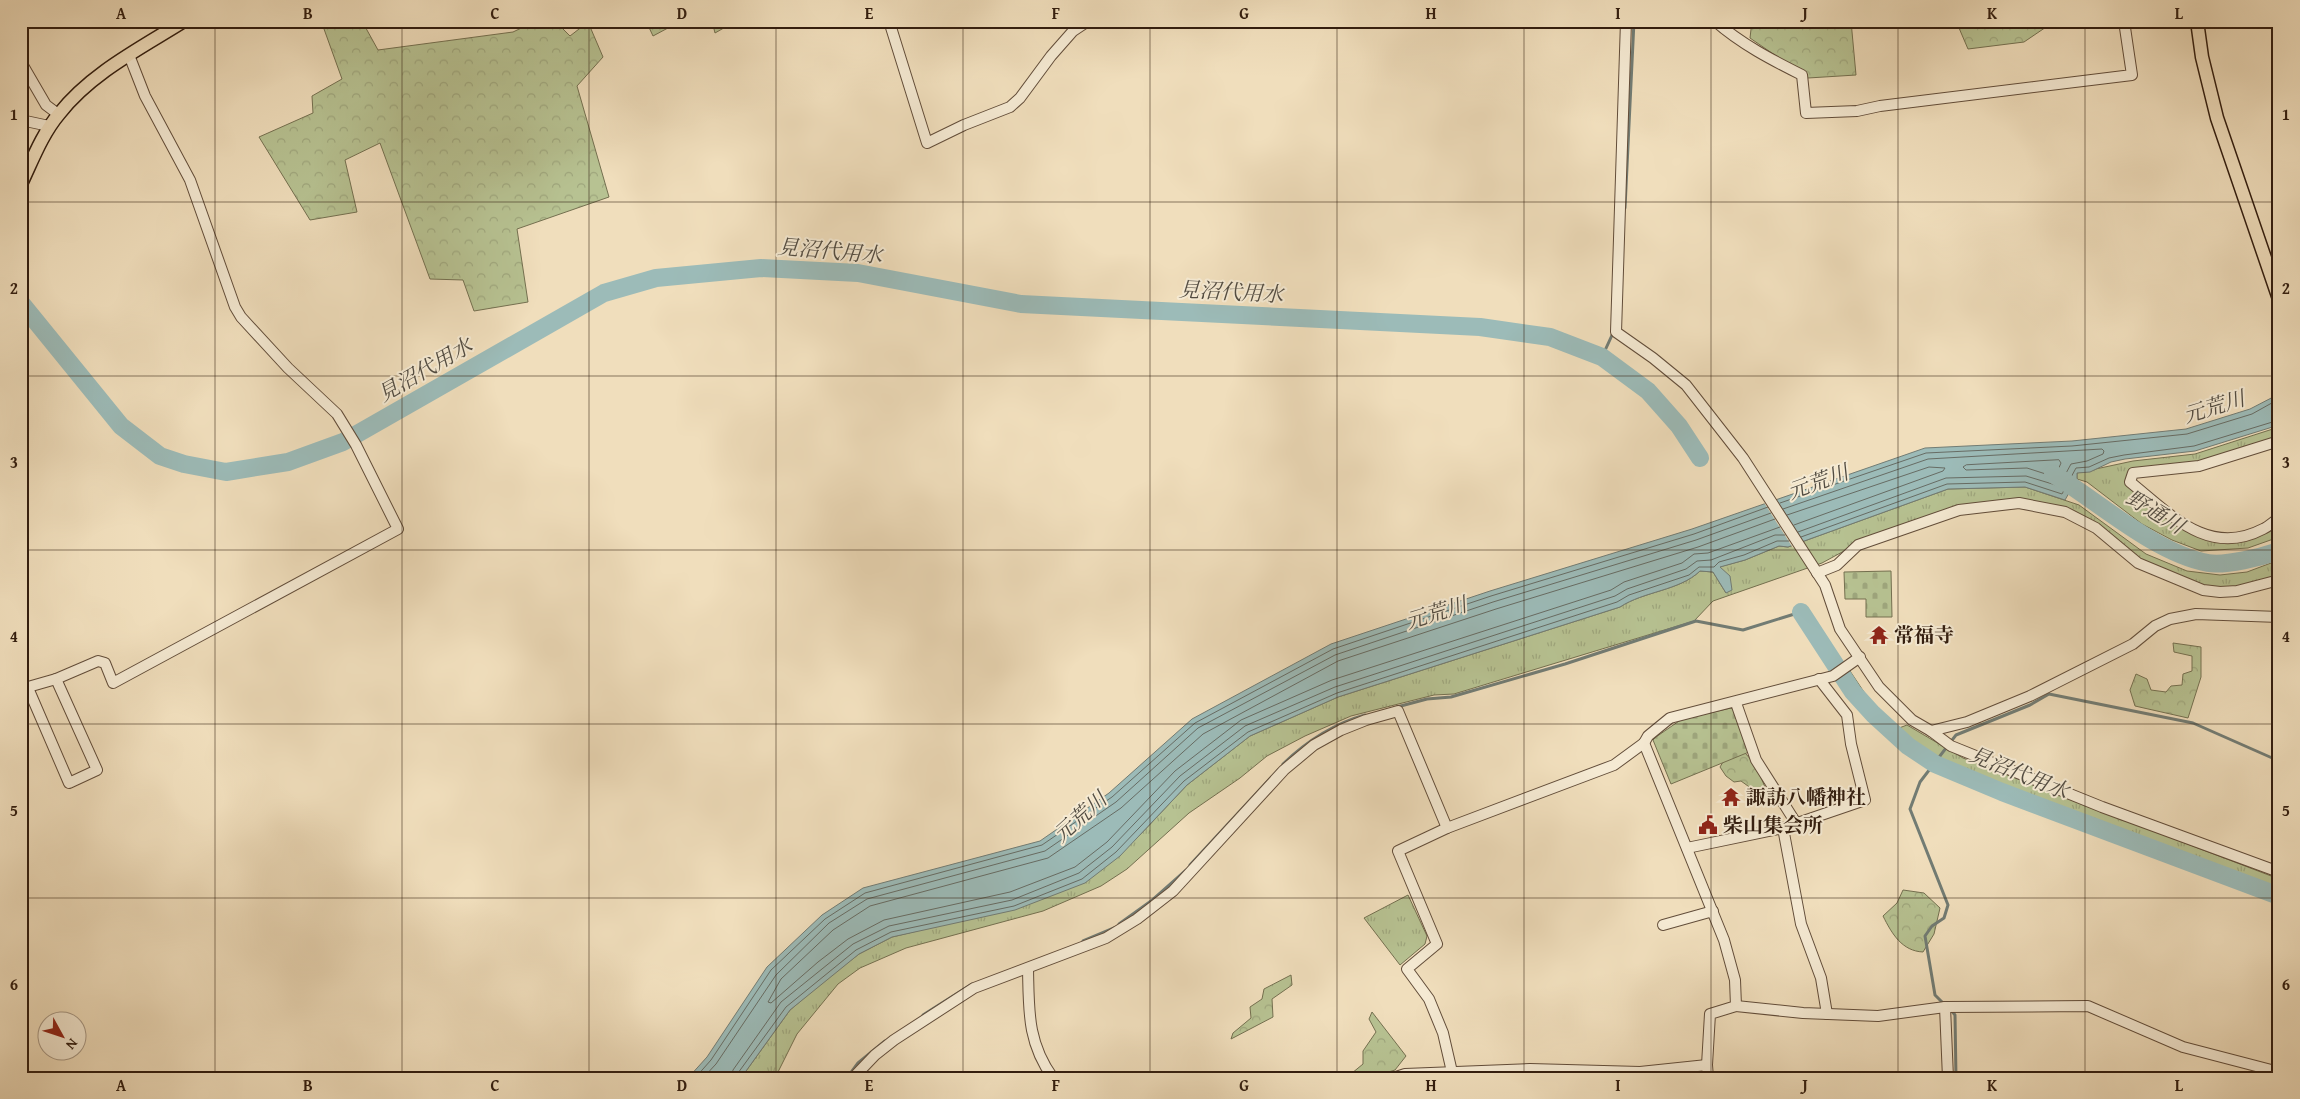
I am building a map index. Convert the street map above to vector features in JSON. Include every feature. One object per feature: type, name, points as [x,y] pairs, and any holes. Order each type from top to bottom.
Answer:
[{"type":"main road","points":[[21,184],[50,126],[58,114],[80,91],[129,55],[184,21]]},
{"type":"main road","points":[[2198,21],[2202,57],[2215,109],[2279,299]]},
{"type":"street","points":[[889,21],[927,143],[964,125],[1010,108],[1073,31],[1088,21]]},
{"type":"street","points":[[1626,21],[1616,332],[1653,358],[1686,385],[1730,441],[1815,570],[1830,596],[1840,629],[1879,687],[1912,720],[1952,746],[1987,762],[2279,872]]},
{"type":"street","points":[[1715,21],[1727,32],[1768,58],[1802,75],[1806,113],[1857,111],[1880,106],[2132,75],[2124,21]]},
{"type":"street","points":[[56,679],[97,770],[69,783],[24,689],[56,679],[98,661],[105,663],[113,683],[398,528],[356,445],[337,414],[288,368],[240,317],[190,180],[145,96],[129,55]]},
{"type":"street","points":[[21,62],[46,104],[58,114]]},
{"type":"street","points":[[21,120],[50,126]]},
{"type":"street","points":[[2279,441],[2199,466],[2133,474],[2130,477],[2130,482],[2176,519],[2197,533],[2209,537],[2236,538],[2263,529],[2279,518]]},
{"type":"street","points":[[1815,570],[1837,565],[1858,545],[1959,510],[2019,503],[2065,512],[2096,528],[2138,563],[2203,590],[2220,592],[2237,590],[2279,580]]},
{"type":"street","points":[[1931,731],[1966,722],[2030,696],[2133,644],[2155,626],[2170,619],[2196,614],[2279,616]]},
{"type":"street","points":[[1452,1072],[1443,1033],[1429,999],[1407,969],[1437,944],[1398,851],[1447,828],[1614,764],[1644,743],[1648,736],[1670,718],[1694,710],[1736,703],[1833,676],[1860,657]]},
{"type":"street","points":[[1687,848],[1783,828],[1865,800],[1851,744],[1847,715],[1819,679]]},
{"type":"street","points":[[1736,703],[1756,760],[1796,823]]},
{"type":"street","points":[[853,1078],[875,1055],[894,1040],[974,988],[1106,938],[1137,919],[1173,891],[1284,770],[1314,745],[1341,730],[1366,720],[1398,712],[1447,828]]},
{"type":"street","points":[[1644,743],[1724,940],[1735,980],[1736,1006]]},
{"type":"street","points":[[1783,828],[1801,924],[1821,978],[1827,1014]]},
{"type":"street","points":[[1663,925],[1713,911]]},
{"type":"street","points":[[1028,969],[1029,1023],[1044,1066],[1053,1078]]},
{"type":"street","points":[[1708,1078],[1706,1065],[1710,1014],[1736,1006],[1803,1013],[1878,1016],[1946,1007],[2088,1006],[2183,1047],[2279,1072]]},
{"type":"street","points":[[1946,1007],[1948,1078]]},
{"type":"street","points":[[1393,1078],[1404,1074],[1530,1069],[1640,1072],[1706,1065]]},
{"type":"green space","points":[[334,21],[362,21],[378,50],[513,32],[536,21],[555,21],[570,36],[588,22],[603,57],[577,86],[609,197],[517,229],[528,302],[474,311],[463,280],[430,279],[380,143],[345,160],[357,212],[310,220],[259,137],[313,113],[312,96],[342,79],[324,29]]},
{"type":"green space","points":[[646,21],[681,21],[653,36]]},
{"type":"green space","points":[[712,21],[736,21],[715,33]]},
{"type":"green space","points":[[1752,21],[1851,21],[1856,75],[1808,78],[1750,38]]},
{"type":"green space","points":[[1956,21],[2055,21],[2024,42],[1968,49]]},
{"type":"green space","points":[[2279,427],[2279,437],[2201,463],[2127,478],[2187,530],[2223,542],[2279,522],[2279,537],[2248,548],[2201,551],[2172,540],[2142,524],[2087,482],[2077,479],[2077,473],[2133,461],[2195,454]]},
{"type":"green space","points":[[2025,487],[2079,505],[2146,554],[2187,571],[2220,575],[2247,572],[2279,560],[2279,578],[2226,590],[2195,585],[2140,560],[2097,525],[2018,499],[1960,507],[1844,551],[1822,563],[1713,601],[1694,621],[1454,694],[1434,695],[1351,716],[1305,736],[1267,756],[1240,778],[1189,813],[1127,869],[1101,886],[1043,911],[906,948],[860,968],[838,984],[797,1034],[775,1078],[741,1078],[790,1010],[859,954],[892,937],[917,931],[1140,835],[1187,785],[1250,736],[1338,697],[1620,607],[1640,597],[1682,583],[1700,571],[1713,572],[1726,593],[1726,575],[1719,567],[1745,560],[1779,546],[1788,547],[1948,489]]},
{"type":"green space","points":[[1891,571],[1892,617],[1866,617],[1866,599],[1845,599],[1844,572]]},
{"type":"green space","points":[[2173,643],[2201,647],[2201,677],[2188,718],[2135,706],[2130,690],[2136,674],[2147,679],[2151,690],[2166,692],[2171,686],[2182,685],[2183,674],[2192,671],[2192,656],[2174,652]]},
{"type":"green space","points":[[1850,671],[1866,695],[1899,728],[1907,725],[1963,758],[2279,879],[2279,890],[1945,763],[1919,747],[1878,713],[1847,673]]},
{"type":"green space","points":[[1731,708],[1735,711],[1749,752],[1671,784],[1653,740],[1682,719]]},
{"type":"green space","points":[[1745,753],[1755,764],[1765,787],[1759,794],[1741,781],[1734,782],[1726,776],[1720,767],[1726,757]]},
{"type":"green space","points":[[1903,890],[1924,893],[1940,908],[1934,934],[1923,952],[1903,945],[1894,935],[1883,916],[1897,903]]},
{"type":"green space","points":[[1408,895],[1427,936],[1425,944],[1400,965],[1364,918]]},
{"type":"green space","points":[[1291,975],[1292,985],[1272,999],[1273,1017],[1231,1039],[1233,1033],[1251,1018],[1250,1007],[1262,999],[1264,989]]},
{"type":"green space","points":[[1372,1012],[1406,1056],[1395,1070],[1369,1078],[1346,1078],[1363,1064],[1363,1051],[1376,1032],[1369,1019]]},
{"type":"water","name":"元荒川","points":[[2279,394],[2279,425],[2195,451],[2125,459],[2111,462],[2090,472],[2077,473],[2077,479],[2065,500],[2025,487],[1948,489],[1788,547],[1779,546],[1745,560],[1720,567],[1730,576],[1732,590],[1726,593],[1713,572],[1700,571],[1682,583],[1640,597],[1620,607],[1338,697],[1250,736],[1187,785],[1120,856],[1085,883],[1015,910],[892,937],[859,954],[790,1010],[741,1078],[688,1078],[707,1057],[767,967],[822,915],[863,888],[1040,841],[1109,793],[1192,719],[1331,644],[1490,591],[1692,529],[1925,448],[2072,441],[2186,429],[2250,409]]},
{"type":"pier","points":[[1773,498],[1804,544],[1793,548],[1763,501]]},
{"type":"waterway","points":[[1625,208],[1634,21]]},
{"type":"waterway","name":"見沼代用水","points":[[21,303],[121,426],[160,456],[184,464],[226,472],[288,462],[343,442],[604,293],[656,278],[761,268],[858,273],[1021,304],[1480,327],[1550,337],[1602,357],[1648,391],[1679,426],[1700,458]]},
{"type":"waterway","name":"見沼代用水","points":[[1021,304],[1480,327],[1550,337],[1602,357],[1648,391],[1679,426],[1700,458]]},
{"type":"waterway","points":[[1602,357],[1613,333]]},
{"type":"waterway","name":"野通川","points":[[2053,474],[2148,538],[2188,557],[2215,564],[2234,562],[2279,551]]},
{"type":"waterway","points":[[1397,707],[1427,699],[1451,697],[1565,664],[1696,621],[1743,630],[1801,612]]},
{"type":"waterway","name":"見沼代用水","points":[[1801,612],[1853,692],[1873,714],[1908,746],[1935,764],[2002,792],[2279,896]]},
{"type":"waterway","points":[[1944,1004],[1935,995],[1925,936],[1932,926],[1944,918],[1948,905],[1910,809],[1920,782],[1956,735],[2030,705],[2049,694],[2193,723],[2279,761]]},
{"type":"waterway","points":[[1283,764],[1301,748],[1331,729],[1365,715]]},
{"type":"waterway","points":[[1190,865],[1279,769]]},
{"type":"waterway","points":[[1119,924],[1151,901],[1186,870]]},
{"type":"waterway","points":[[1083,941],[1114,928]]},
{"type":"waterway","points":[[923,1015],[972,984]]},
{"type":"waterway","points":[[1951,1010],[1955,1015],[1956,1078]]},
{"type":"waterway","points":[[847,1078],[858,1063],[885,1041]]},
{"type":"place","name":"常福寺","points":[[1879,635]]},
{"type":"place","name":"諏訪八幡神社","points":[[1731,797]]},
{"type":"place","name":"柴山集会所","points":[[1708,825]]}]
